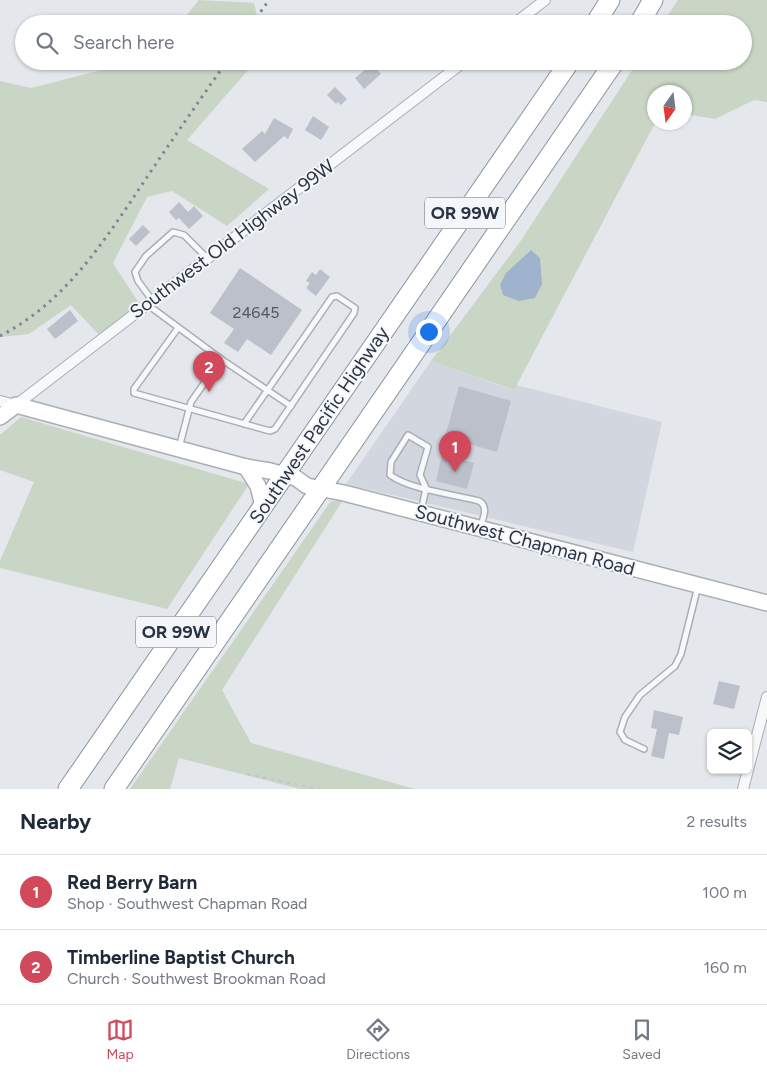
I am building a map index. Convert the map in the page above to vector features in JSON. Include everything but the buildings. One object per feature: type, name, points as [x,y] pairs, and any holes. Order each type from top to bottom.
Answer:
[{"type":"highway","points":[[601,15],[610,0]]},
{"type":"highway","points":[[644,15],[653,0]]},
{"type":"highway","name":"Southwest Pacific Highway","points":[[68,789],[564,70]]},
{"type":"highway","name":"Southwest Pacific Highway","points":[[114,789],[608,70]]},
{"type":"street","points":[[526,15],[545,0]]},
{"type":"street","name":"Southwest Old Highway 99W","points":[[0,417],[453,70]]},
{"type":"street","points":[[0,401],[16,405]]},
{"type":"street","name":"Southwest Chapman Road","points":[[16,405],[246,468],[296,478],[307,486],[480,528],[767,603]]},
{"type":"street","points":[[246,468],[258,486],[263,506]]},
{"type":"street","points":[[744,789],[767,698]]},
{"type":"lane","points":[[207,258],[184,235],[173,232],[146,256],[135,272],[150,303],[178,328],[221,360],[291,406]]},
{"type":"lane","points":[[178,328],[134,389],[134,393],[189,410],[270,431],[275,429],[291,406],[354,313],[355,308],[337,296],[332,297],[244,424]]},
{"type":"lane","points":[[179,449],[191,402],[221,360]]},
{"type":"lane","points":[[421,513],[426,488],[420,475],[428,447],[408,435],[390,462],[390,475],[398,481],[426,488],[479,501],[485,507],[480,528]]},
{"type":"lane","points":[[644,749],[625,740],[620,732],[622,724],[640,695],[675,666],[681,654],[699,585]]},
{"type":"path","points":[[247,774],[319,789]]},
{"type":"shaded area","points":[[431,361],[513,390],[516,385],[662,422],[633,552],[346,484]]},
{"type":"green space","points":[[199,0],[254,3],[257,15],[186,15]]},
{"type":"green space","points":[[678,0],[767,0],[767,102],[754,100],[715,119],[692,115],[692,85],[647,85],[647,130],[651,130],[514,390],[431,361],[520,242],[632,70],[752,70],[752,15],[668,15]]},
{"type":"green space","points":[[102,70],[248,70],[187,140],[269,189],[227,226],[172,191],[147,197],[113,263],[140,305],[100,336],[71,305],[29,334],[0,337],[0,81],[31,88]]},
{"type":"green space","points":[[21,417],[249,484],[167,609],[0,568],[0,561],[34,482],[0,470],[0,435]]},
{"type":"green space","points":[[343,500],[222,690],[251,743],[415,789],[300,789],[179,758],[170,789],[130,789],[331,501]]},
{"type":"water","points":[[531,250],[540,258],[542,284],[535,298],[519,301],[503,295],[500,285],[506,273]]},
{"type":"railway","points":[[258,15],[269,0]]},
{"type":"railway","points":[[0,336],[24,322],[45,306],[82,268],[115,225],[221,70]]},
{"type":"place","name":"Timberline Baptist Church","points":[[209,392]]},
{"type":"place","name":"Red Berry Barn","points":[[455,472]]}]
